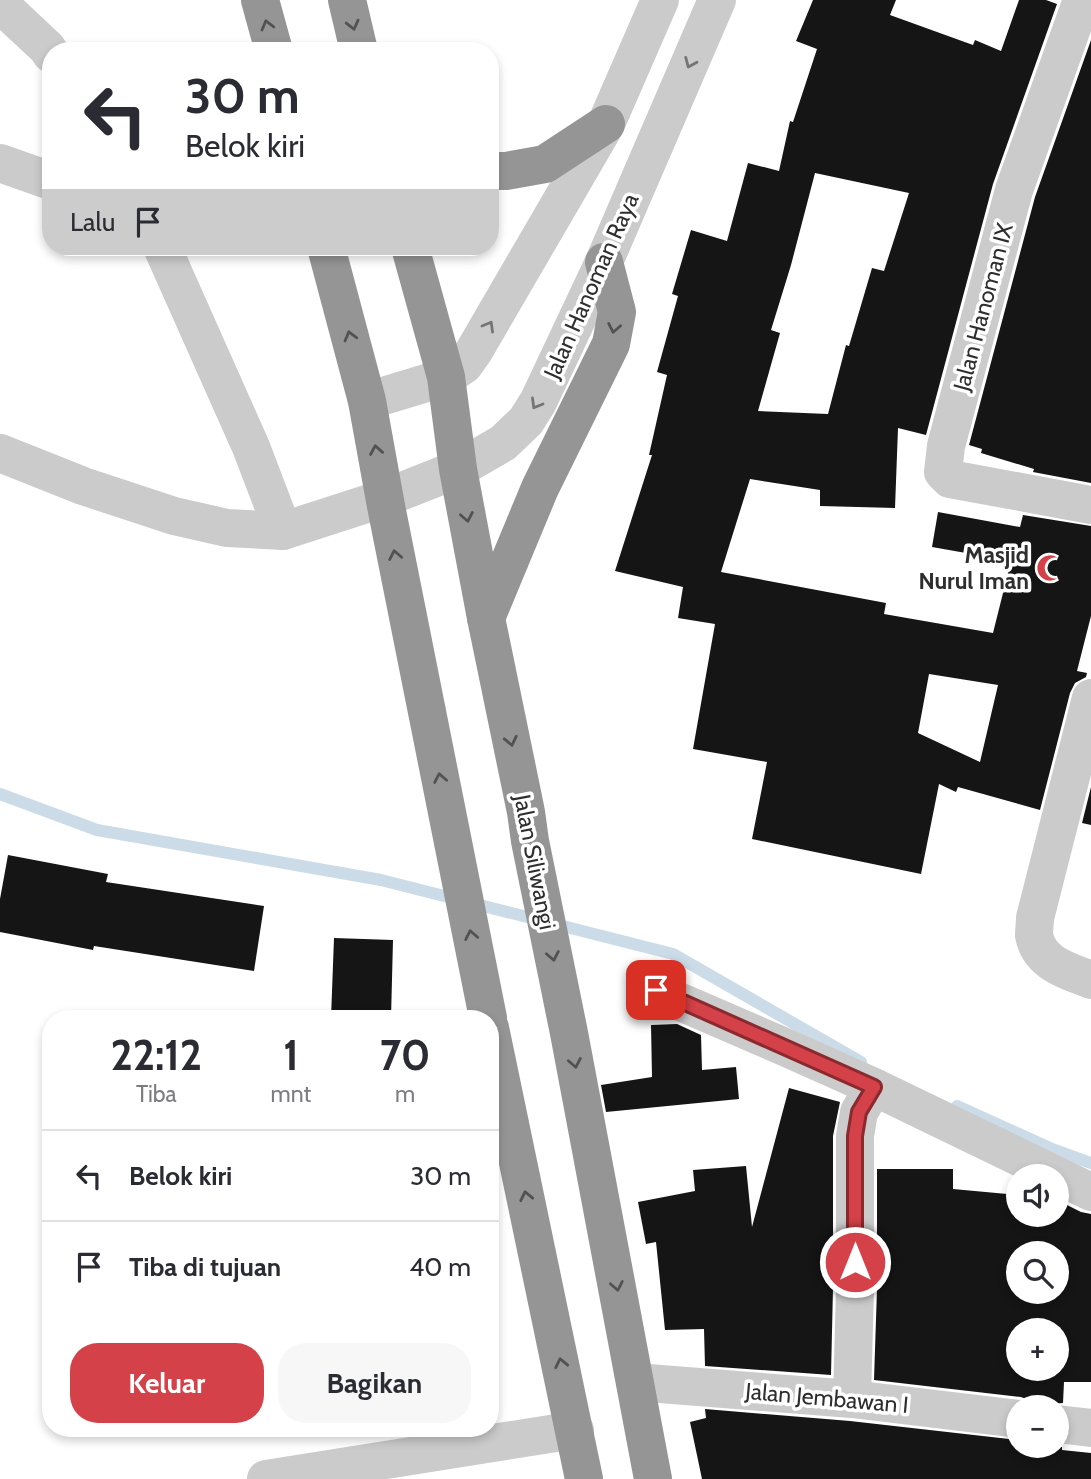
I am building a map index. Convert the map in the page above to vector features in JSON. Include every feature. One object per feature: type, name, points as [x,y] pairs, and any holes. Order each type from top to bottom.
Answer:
[{"type":"highway","points":[[260,0],[272,42]]},
{"type":"highway","points":[[347,0],[357,42]]},
{"type":"highway","points":[[499,171],[545,164],[606,124]]},
{"type":"highway","points":[[328,256],[368,401],[487,1010]]},
{"type":"highway","name":"Jalan Siliwangi","points":[[412,256],[446,377],[458,469],[572,1046],[653,1479]]},
{"type":"highway","points":[[486,618],[540,488],[611,344],[617,312],[604,262]]},
{"type":"highway","points":[[499,1068],[584,1479]]},
{"type":"street","points":[[368,401],[446,377],[464,365],[606,124],[660,0]]},
{"type":"street","name":"Jalan Hanoman Raya","points":[[283,531],[385,498],[458,469],[503,443],[526,421],[538,402],[604,262],[717,0]]},
{"type":"street","name":"Jalan Hanoman IX","points":[[1082,0],[1014,190],[946,446],[943,472],[950,479],[1091,505]]},
{"type":"street","points":[[0,4],[42,43]]},
{"type":"street","points":[[0,163],[42,178]]},
{"type":"street","points":[[0,453],[83,486],[174,516],[227,528],[283,531],[251,446],[166,256]]},
{"type":"street","points":[[1091,698],[1035,918],[1034,935],[1040,951],[1054,965],[1091,980]]},
{"type":"street","points":[[656,990],[874,1087],[1091,1192]]},
{"type":"street","points":[[852,1399],[855,1136],[859,1112],[874,1087]]},
{"type":"street","name":"Jalan Jembawan I","points":[[635,1382],[852,1399],[1006,1418]]},
{"type":"street","points":[[1069,1425],[1091,1428]]},
{"type":"street","points":[[266,1479],[575,1430]]},
{"type":"building","points":[[813,0],[896,0],[890,15],[973,45],[975,40],[1001,51],[1019,0],[1046,0],[1057,4],[993,184],[926,435],[898,428],[895,508],[820,506],[820,490],[750,479],[721,572],[886,603],[884,614],[993,633],[1011,561],[932,547],[938,512],[1020,527],[1023,515],[1091,526],[1091,616],[1077,671],[1087,673],[1086,677],[1075,683],[1070,693],[1040,810],[958,787],[956,792],[939,784],[921,874],[752,839],[767,762],[693,749],[715,624],[678,618],[683,587],[615,571],[652,455],[649,455],[667,375],[657,372],[678,296],[672,294],[691,230],[727,241],[748,163],[779,171],[790,121],[793,122],[817,49],[796,41]],"holes":[[[815,173],[909,193],[884,271],[872,268],[849,346],[846,345],[828,414],[758,411],[780,333],[771,330]],[[929,674],[998,685],[980,762],[918,733]]]},
{"type":"building","points":[[1091,40],[1091,483],[1033,472],[1034,469],[981,453],[982,449],[969,445],[1035,197]]},
{"type":"building","points":[[1091,787],[1091,825],[1082,823]]},
{"type":"building","points":[[8,855],[108,874],[106,882],[264,906],[254,971],[94,946],[93,950],[0,932],[0,899]]},
{"type":"building","points":[[334,938],[393,940],[391,1010],[331,1010]]},
{"type":"building","points":[[677,1024],[701,1035],[702,1070],[736,1067],[739,1099],[606,1112],[601,1085],[652,1077],[651,1025]]},
{"type":"building","points":[[789,1088],[840,1102],[833,1136],[831,1375],[705,1366],[704,1329],[665,1330],[656,1242],[646,1244],[638,1202],[695,1191],[693,1170],[746,1166],[752,1227]]},
{"type":"building","points":[[877,1169],[953,1169],[953,1189],[1006,1194],[1006,1227],[1069,1227],[1069,1206],[1091,1214],[1091,1382],[1064,1382],[1063,1395],[1006,1395],[874,1380]]},
{"type":"building","points":[[705,1409],[850,1421],[1006,1439],[1006,1458],[1069,1458],[1069,1451],[1091,1453],[1091,1479],[702,1479],[690,1422],[706,1418]]},
{"type":"waterway","points":[[0,794],[97,830],[381,880],[673,954],[861,1062]]},
{"type":"waterway","points":[[957,1106],[1052,1149],[1091,1163]]},
{"type":"place","name":"Masjid Nurul Iman","points":[[1050,568]]},
{"type":"route","points":[[656,990],[874,1087],[859,1112],[855,1136],[855,1262]]}]
